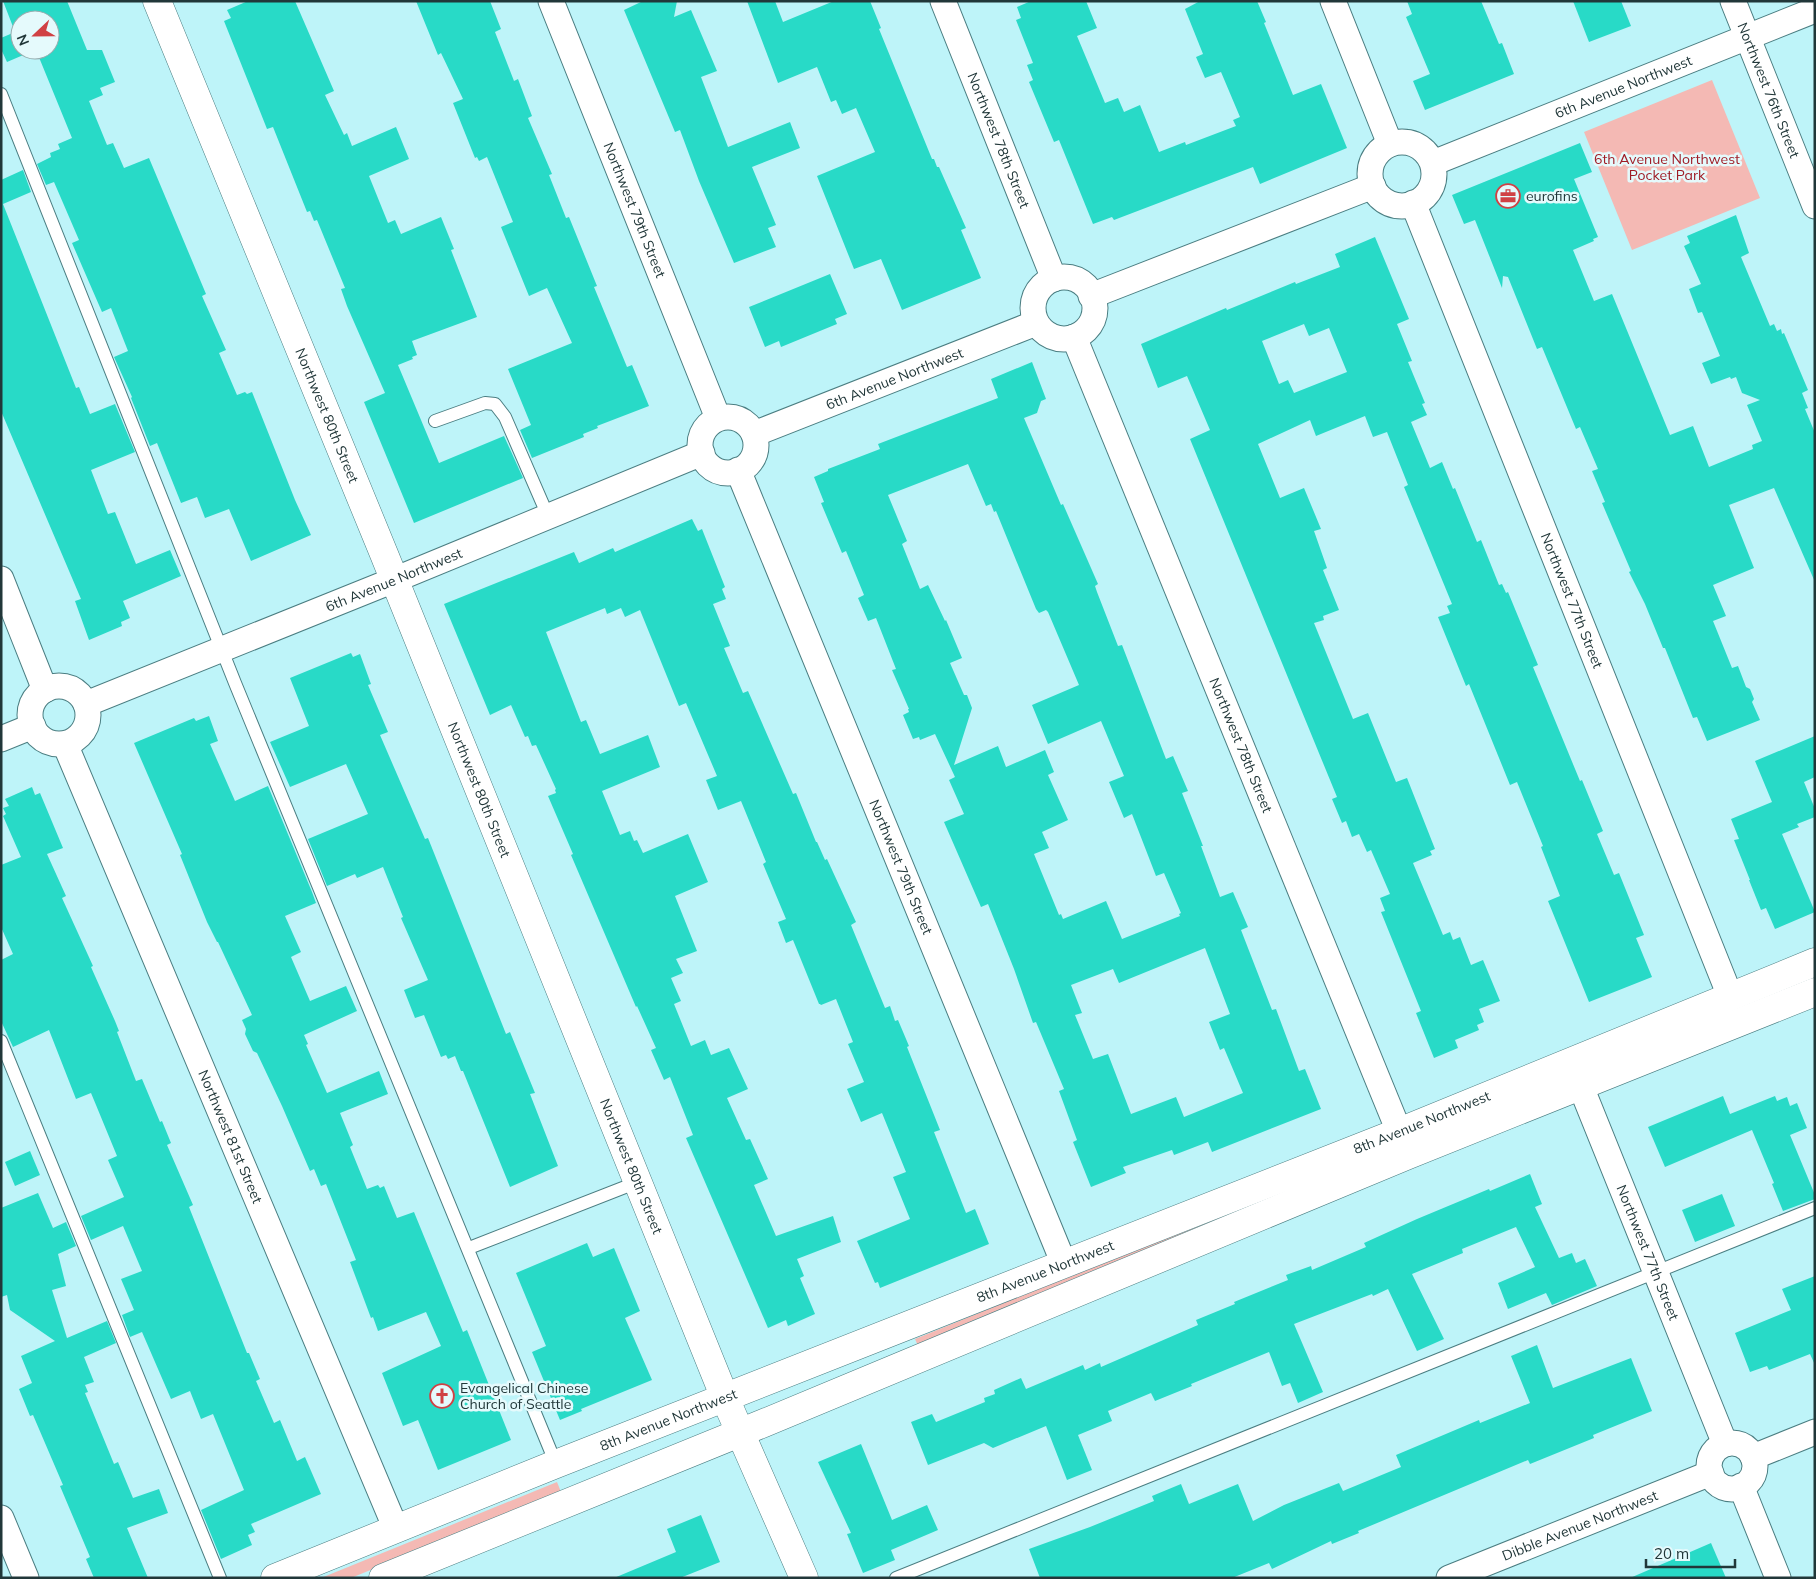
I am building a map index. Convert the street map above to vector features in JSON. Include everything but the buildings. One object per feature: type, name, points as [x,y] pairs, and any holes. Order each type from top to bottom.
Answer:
[{"type":"main road","name":"Northwest 80th Street","points":[[157,1],[725,1398],[804,1578]]},
{"type":"main road","name":"8th Avenue Northwest","points":[[383,1578],[740,1433],[1403,1143],[1571,1060],[1815,962]]},
{"type":"main road","name":"8th Avenue Northwest","points":[[275,1578],[556,1464],[1064,1264],[1403,1143],[1580,1085],[1815,992]]},
{"type":"street","name":"Northwest 79th Street","points":[[551,1],[718,418]]},
{"type":"street","name":"Northwest 78th Street","points":[[943,1],[1054,279]]},
{"type":"street","points":[[1332,1],[1390,144]]},
{"type":"street","name":"Northwest 76th Street","points":[[1733,1],[1815,206]]},
{"type":"street","name":"6th Avenue Northwest","points":[[1433,164],[1815,10]]},
{"type":"street","points":[[1406,142],[1416,145],[1425,152],[1433,164],[1432,182],[1428,192],[1420,200],[1413,203],[1399,205],[1389,202],[1380,197],[1370,180],[1370,169],[1373,160],[1379,151],[1390,144],[1406,142]]},
{"type":"street","points":[[1091,296],[1373,186]]},
{"type":"street","name":"Northwest 77th Street","points":[[1413,203],[1730,996]]},
{"type":"street","points":[[1063,277],[1074,279],[1085,287],[1091,296],[1095,310],[1088,328],[1080,334],[1062,339],[1052,337],[1036,322],[1033,313],[1033,302],[1037,292],[1044,284],[1054,279],[1063,277]]},
{"type":"street","name":"6th Avenue Northwest","points":[[754,434],[1036,322]]},
{"type":"street","name":"Northwest 78th Street","points":[[1074,336],[1403,1143]]},
{"type":"street","points":[[728,416],[737,418],[745,422],[754,434],[756,446],[754,455],[750,462],[738,470],[717,471],[709,465],[700,449],[704,430],[718,418],[728,416]]},
{"type":"street","name":"6th Avenue Northwest","points":[[86,704],[702,453]]},
{"type":"street","name":"Northwest 79th Street","points":[[738,470],[1064,1264]]},
{"type":"street","points":[[1,579],[45,690]]},
{"type":"street","points":[[61,686],[71,688],[78,693],[86,704],[88,718],[86,727],[81,735],[65,744],[56,744],[39,736],[30,718],[35,699],[45,690],[51,688],[61,686]]},
{"type":"street","points":[[1,739],[33,726]]},
{"type":"street","name":"Northwest 81st Street","points":[[65,744],[396,1529]]},
{"type":"street","name":"Northwest 77th Street","points":[[1571,1060],[1725,1444]]},
{"type":"street","points":[[1753,1457],[1815,1432]]},
{"type":"street","points":[[1736,1443],[1753,1457],[1755,1464],[1754,1472],[1751,1479],[1741,1486],[1730,1488],[1723,1486],[1717,1482],[1711,1473],[1710,1463],[1712,1456],[1716,1450],[1725,1444],[1736,1443]]},
{"type":"street","name":"Dibble Avenue Northwest","points":[[1449,1578],[1711,1473]]},
{"type":"street","points":[[1741,1486],[1778,1578]]},
{"type":"street","points":[[1,1518],[26,1578]]},
{"type":"lane","points":[[1,94],[222,650],[469,1248],[556,1464]]},
{"type":"lane","points":[[435,421],[485,403],[495,404],[506,417],[548,516]]},
{"type":"lane","points":[[1,1041],[220,1578]]},
{"type":"lane","points":[[469,1248],[638,1182]]},
{"type":"lane","points":[[896,1578],[1815,1208]]},
{"type":"green space","name":"6th Avenue Northwest Pocket Park","points":[[1712,80],[1760,198],[1632,250],[1584,132]]},
{"type":"green space","points":[[1333,1169],[1336,1177],[919,1348],[915,1339]]},
{"type":"green space","points":[[557,1482],[561,1492],[351,1578],[321,1578]]},
{"type":"place","name":"eurofins","points":[[1508,196]]},
{"type":"place","name":"Evangelical Chinese Church of Seattle","points":[[442,1396]]}]
